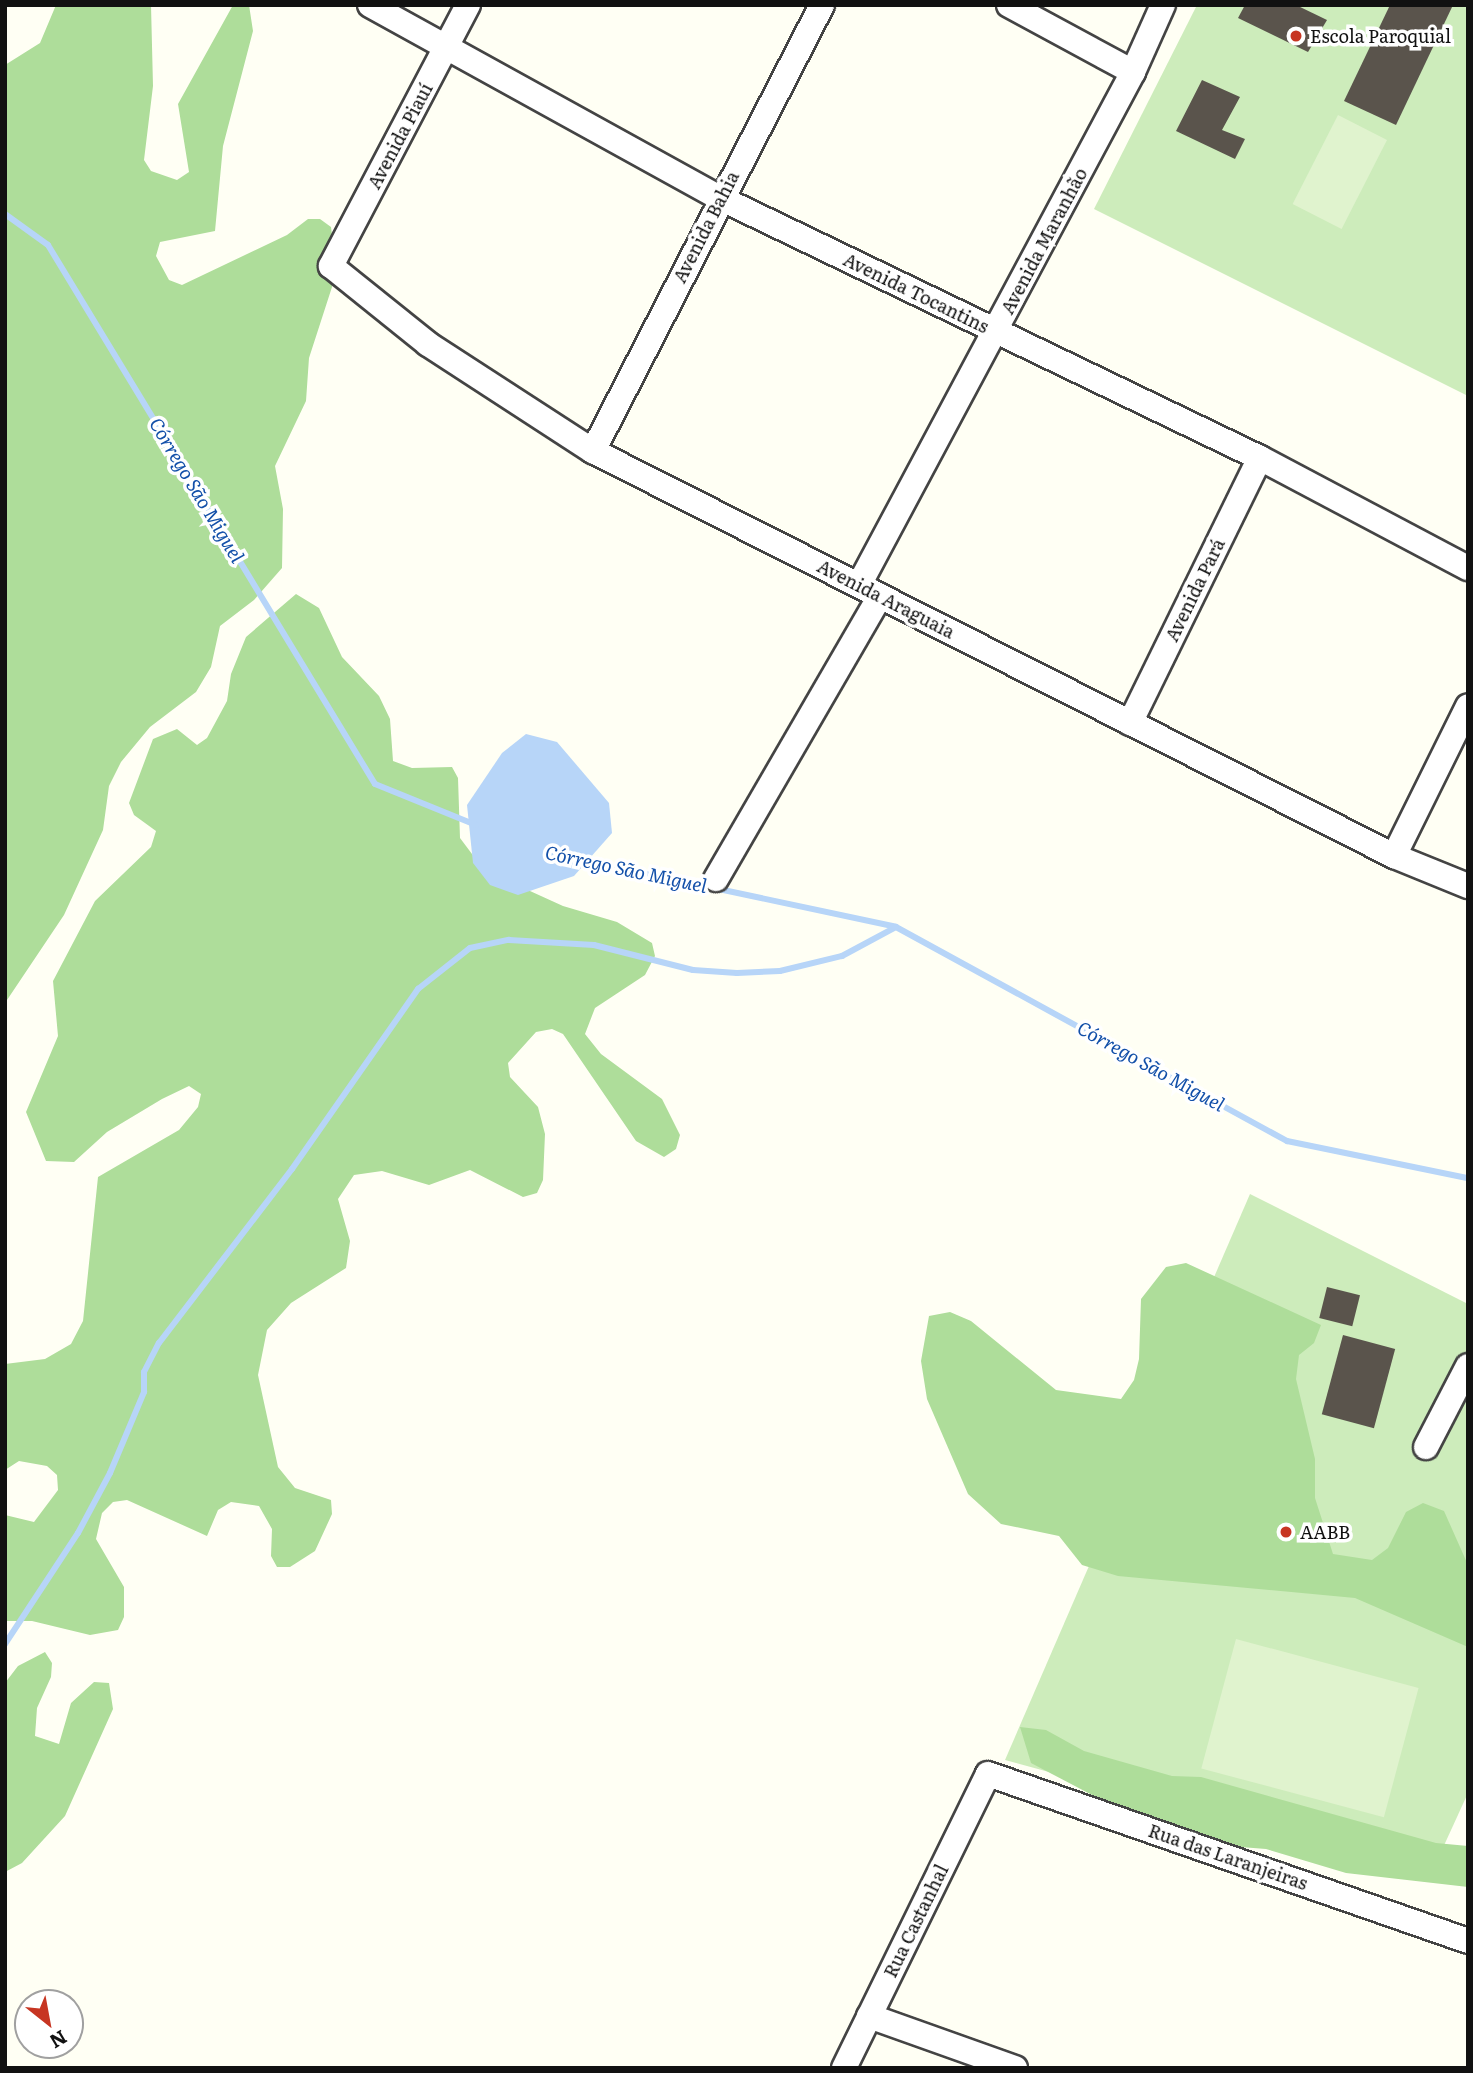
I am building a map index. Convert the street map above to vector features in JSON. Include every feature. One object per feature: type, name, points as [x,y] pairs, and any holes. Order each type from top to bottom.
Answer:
[{"type":"street","name":"Avenida Tocantins","points":[[370,5],[445,50],[720,198],[1260,457],[1468,568]]},
{"type":"street","name":"Avenida Piauí","points":[[331,266],[468,5]]},
{"type":"street","name":"Avenida Bahia","points":[[593,451],[821,5]]},
{"type":"street","points":[[1009,5],[1133,72]]},
{"type":"street","name":"Avenida Maranhão","points":[[716,879],[869,591],[996,332],[1133,72],[1163,5]]},
{"type":"street","name":"Avenida Araguaia","points":[[331,266],[428,344],[593,451],[1394,856],[1468,886]]},
{"type":"street","name":"Avenida Pará","points":[[1130,723],[1260,457]]},
{"type":"street","points":[[1394,856],[1468,706]]},
{"type":"street","points":[[1426,1447],[1468,1366]]},
{"type":"street","name":"Rua das Laranjeiras","points":[[988,1774],[1468,1941]]},
{"type":"street","name":"Rua Castanhal","points":[[844,2068],[988,1774]]},
{"type":"street","points":[[869,2016],[1015,2068]]},
{"type":"green space","points":[[56,5],[151,5],[153,86],[144,160],[151,171],[177,180],[189,172],[178,104],[233,5],[249,5],[253,31],[223,146],[215,231],[160,242],[156,256],[169,280],[182,285],[287,235],[308,219],[320,219],[331,227],[335,258],[332,287],[309,358],[306,401],[275,466],[283,509],[282,568],[254,600],[220,626],[211,667],[196,692],[150,727],[121,762],[109,786],[103,830],[64,915],[5,1003],[5,65],[40,43]]},
{"type":"green space","points":[[1197,5],[1468,5],[1468,396],[1094,209]]},
{"type":"green space","points":[[1338,115],[1387,140],[1342,229],[1293,204]]},
{"type":"green space","points":[[296,594],[319,608],[342,657],[379,696],[390,719],[393,761],[412,768],[452,767],[458,778],[460,838],[484,870],[563,906],[617,922],[652,943],[655,956],[645,975],[595,1008],[585,1034],[601,1054],[662,1099],[680,1135],[676,1149],[664,1157],[636,1141],[563,1034],[552,1029],[536,1032],[508,1063],[510,1077],[538,1107],[545,1134],[543,1180],[537,1193],[523,1197],[470,1170],[429,1185],[382,1171],[354,1175],[338,1199],[350,1241],[346,1268],[291,1303],[267,1330],[258,1375],[278,1467],[295,1488],[331,1500],[332,1514],[315,1551],[290,1567],[277,1567],[271,1556],[272,1529],[259,1506],[231,1502],[218,1510],[207,1536],[127,1500],[113,1502],[102,1513],[96,1539],[124,1587],[124,1617],[118,1630],[90,1635],[32,1621],[5,1621],[5,1515],[34,1522],[58,1490],[57,1475],[47,1466],[19,1461],[5,1470],[5,1364],[45,1359],[71,1344],[83,1321],[98,1177],[179,1130],[198,1107],[201,1094],[189,1086],[107,1132],[74,1162],[46,1161],[26,1112],[58,1036],[53,981],[95,901],[151,847],[156,831],[134,815],[129,803],[153,739],[177,729],[197,745],[207,738],[227,701],[231,674],[246,637]]},
{"type":"green space","name":"AABB","points":[[1250,1194],[1468,1304],[1468,1793],[1430,1876],[1005,1760]]},
{"type":"green space","points":[[1186,1263],[1321,1325],[1314,1343],[1299,1355],[1296,1379],[1315,1459],[1315,1498],[1333,1554],[1372,1560],[1388,1548],[1406,1512],[1423,1503],[1444,1511],[1468,1565],[1468,1647],[1355,1598],[1118,1576],[1082,1565],[1059,1536],[1001,1524],[968,1494],[927,1399],[921,1361],[929,1316],[950,1312],[971,1321],[1056,1390],[1121,1399],[1134,1380],[1139,1359],[1141,1299],[1166,1267]]},
{"type":"green space","points":[[1236,1639],[1419,1688],[1384,1817],[1201,1768]]},
{"type":"green space","points":[[45,1652],[52,1663],[51,1677],[37,1708],[35,1736],[59,1744],[71,1703],[94,1682],[109,1683],[113,1709],[65,1816],[22,1863],[5,1872],[5,1683],[18,1666]]},
{"type":"green space","points":[[1020,1727],[1046,1730],[1084,1751],[1172,1776],[1201,1777],[1436,1843],[1468,1846],[1468,1887],[1346,1873],[1266,1849],[1228,1846],[1115,1807],[1031,1763]]},
{"type":"water","points":[[526,734],[557,742],[609,803],[612,833],[574,876],[518,895],[490,885],[473,863],[467,805],[502,753]]},
{"type":"building","name":"Escola Paroquial","points":[[1245,5],[1296,5],[1327,20],[1308,52],[1238,18]]},
{"type":"building","points":[[1390,5],[1453,5],[1396,125],[1344,101]]},
{"type":"building","points":[[1202,80],[1240,97],[1222,130],[1245,139],[1235,159],[1176,131]]},
{"type":"building","points":[[1327,1287],[1360,1295],[1352,1326],[1319,1318]]},
{"type":"building","points":[[1343,1335],[1395,1349],[1374,1428],[1322,1414]]},
{"type":"waterway","name":"Córrego São Miguel","points":[[5,214],[48,245],[375,784],[476,825]]},
{"type":"waterway","name":"Córrego São Miguel","points":[[582,860],[896,927],[1287,1141],[1468,1178]]},
{"type":"waterway","points":[[5,1644],[78,1533],[110,1473],[144,1392],[144,1372],[159,1343],[292,1169],[418,989],[470,948],[509,940],[594,945],[693,970],[737,973],[780,971],[842,956],[896,927]]},
{"type":"place","name":"Escola Paroquial","points":[[1296,36]]},
{"type":"place","name":"AABB","points":[[1286,1532]]}]
